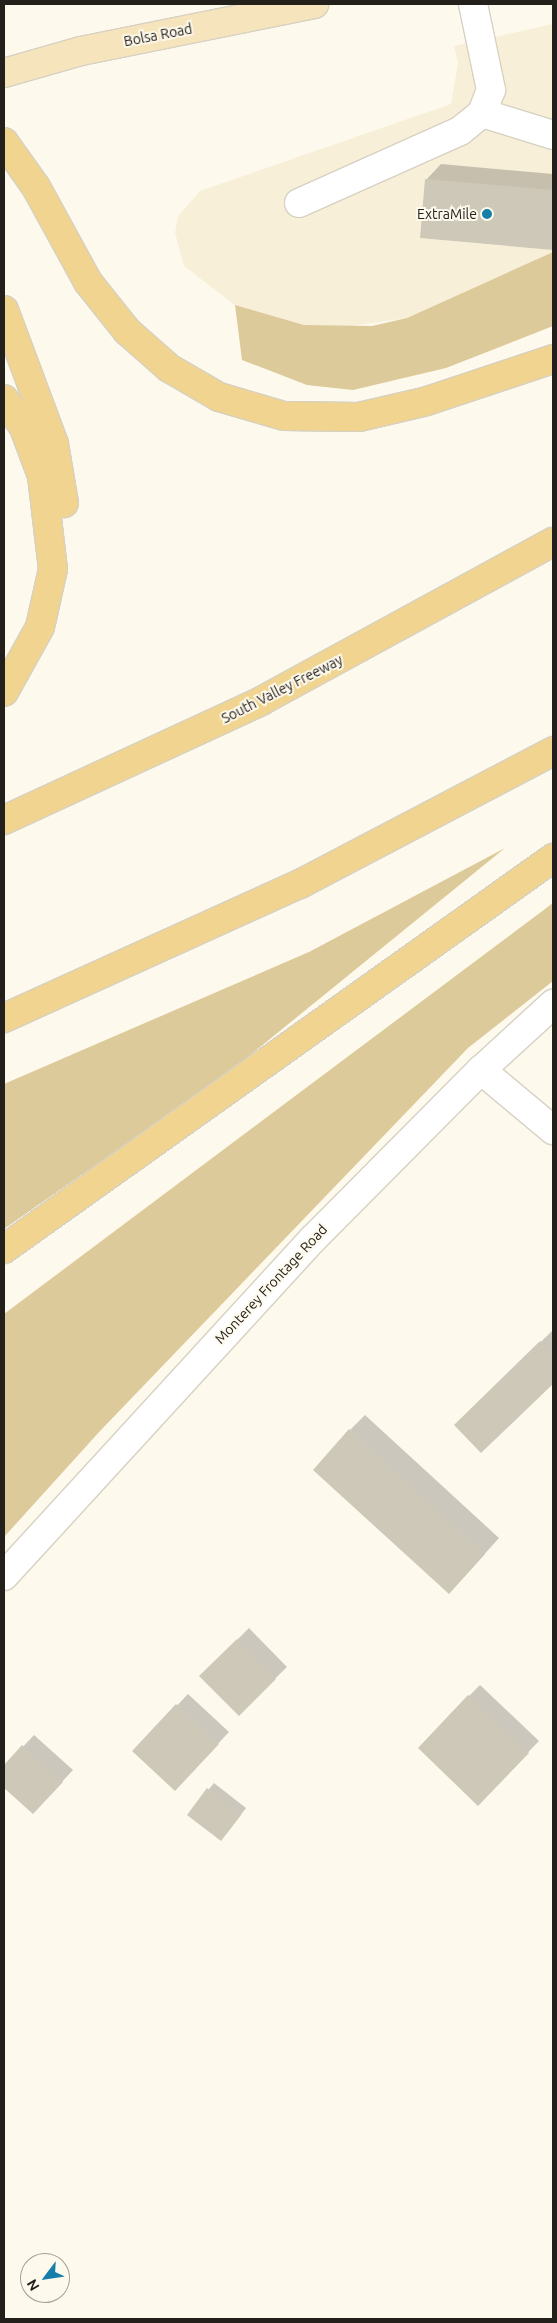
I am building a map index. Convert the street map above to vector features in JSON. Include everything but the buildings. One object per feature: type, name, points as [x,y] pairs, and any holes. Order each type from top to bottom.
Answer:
[{"type":"highway","points":[[4,142],[36,187],[88,282],[127,331],[169,368],[219,397],[284,416],[359,417],[427,401],[553,360]]},
{"type":"highway","points":[[4,310],[48,426],[64,496],[62,546],[46,610],[32,647],[4,692]]},
{"type":"highway","points":[[4,399],[24,428],[42,476],[53,568],[46,610]]},
{"type":"highway","name":"South Valley Freeway","points":[[4,820],[269,696],[553,542]]},
{"type":"highway","points":[[4,1018],[300,884],[553,751]]},
{"type":"highway","points":[[4,1249],[553,858]]},
{"type":"main road","name":"Bolsa Road","points":[[4,72],[81,51],[314,4]]},
{"type":"street","points":[[299,203],[460,131],[482,113],[491,90],[473,4]]},
{"type":"street","points":[[482,113],[553,135]]},
{"type":"street","name":"Monterey Frontage Road","points":[[4,1576],[313,1238],[481,1070],[553,1004]]},
{"type":"street","points":[[481,1070],[553,1130]]},
{"type":"shaded area","points":[[553,24],[553,252],[407,318],[337,328],[304,325],[235,305],[184,266],[175,233],[178,216],[200,191],[451,104],[458,63],[454,46]]},
{"type":"shaded area","points":[[553,252],[553,326],[446,368],[353,390],[307,385],[242,360],[235,305],[304,325],[372,326],[407,318]]},
{"type":"shaded area","points":[[505,848],[233,1069],[4,1229],[4,1084],[309,952]]},
{"type":"shaded area","points":[[553,903],[553,981],[468,1048],[101,1430],[4,1537],[4,1314]]},
{"type":"place","name":"ExtraMile","points":[[487,214]]}]
